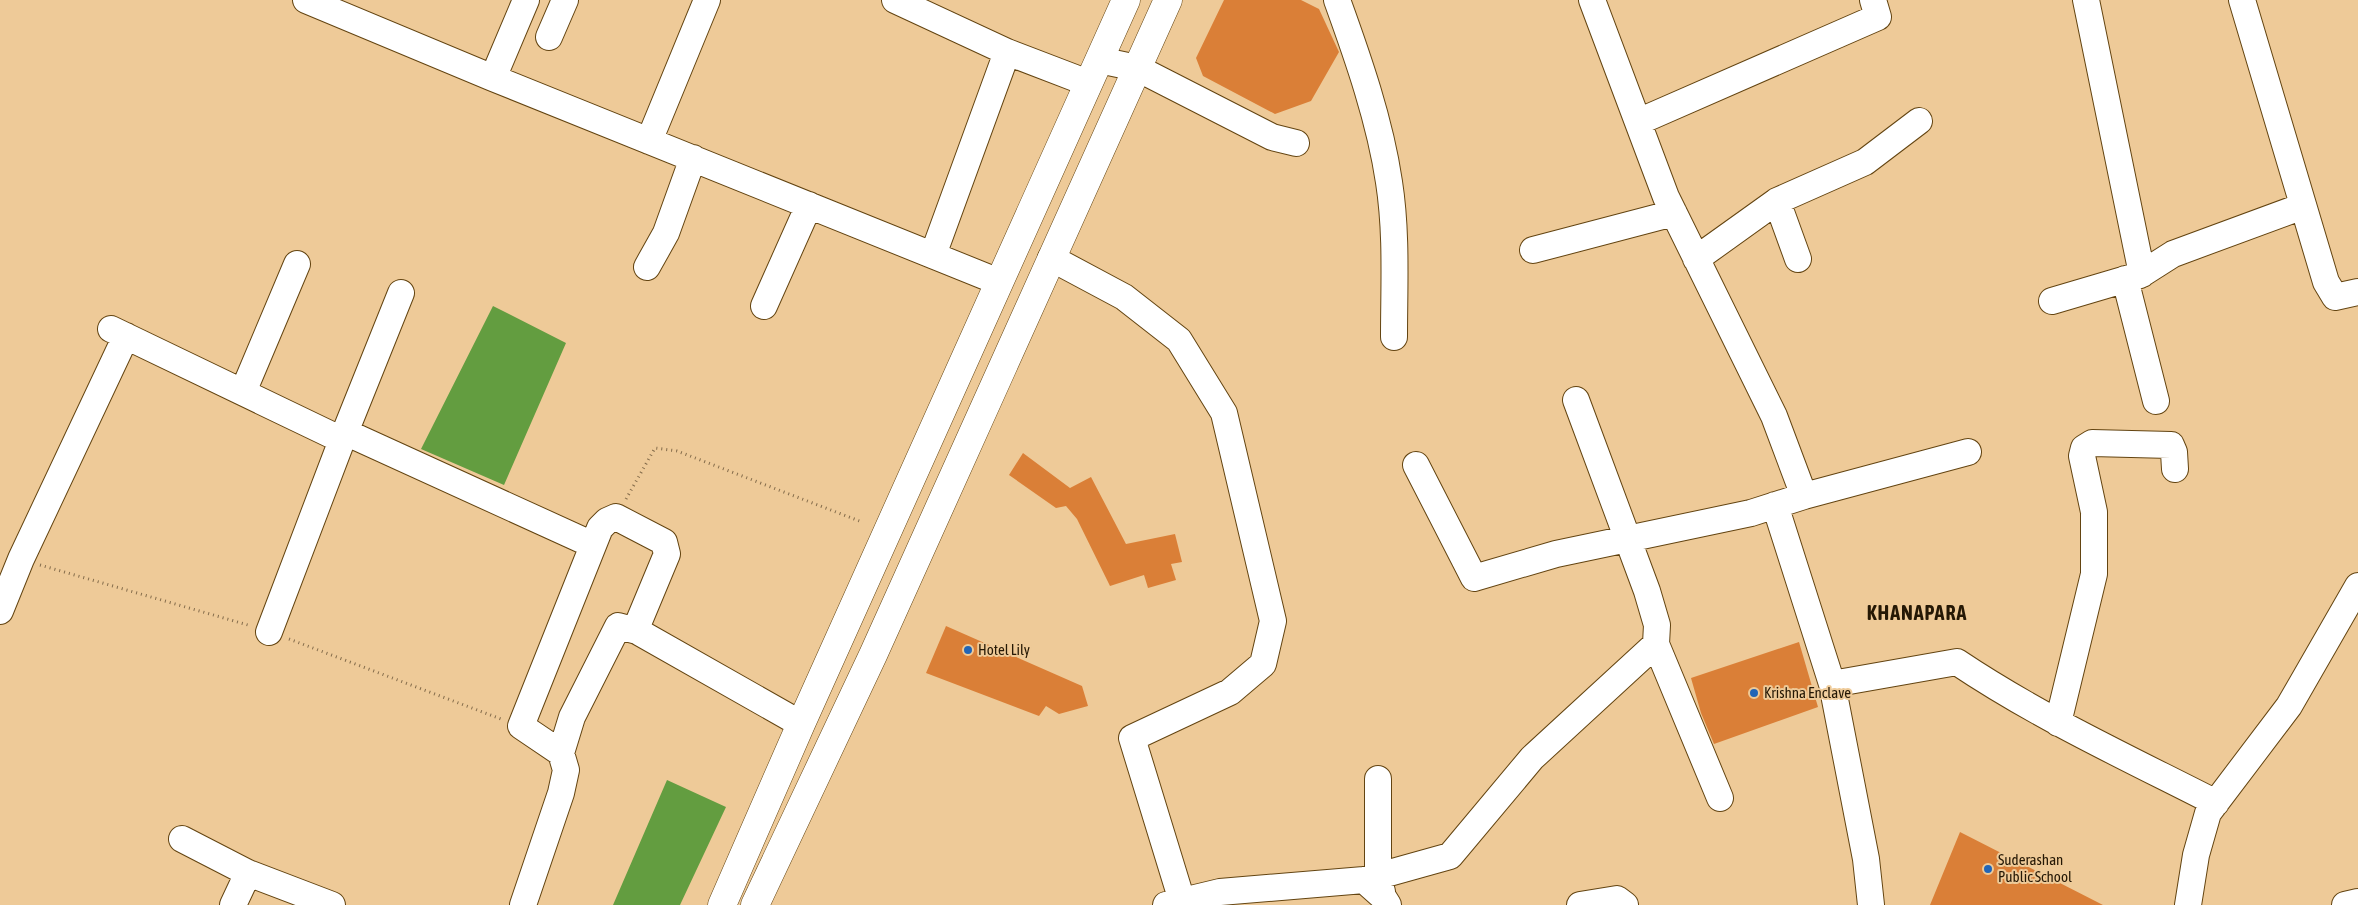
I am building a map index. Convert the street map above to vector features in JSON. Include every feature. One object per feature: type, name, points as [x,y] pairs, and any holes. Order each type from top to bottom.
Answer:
[{"type":"main road","points":[[722,905],[801,724],[1126,0]]},
{"type":"main road","points":[[755,905],[873,655],[1168,0]]},
{"type":"street","points":[[306,0],[493,78],[999,282]]},
{"type":"street","points":[[493,78],[526,0]]},
{"type":"street","points":[[549,37],[565,0]]},
{"type":"street","points":[[649,140],[707,0]]},
{"type":"street","points":[[895,0],[1007,52],[1094,72],[1137,68],[1272,136],[1296,143]]},
{"type":"street","points":[[1337,0],[1365,80],[1389,181],[1394,225],[1394,337]]},
{"type":"street","points":[[1592,0],[1674,213],[1774,416],[1804,496]]},
{"type":"street","points":[[1638,122],[1878,17],[1873,0]]},
{"type":"street","points":[[2086,0],[2156,401]]},
{"type":"street","points":[[2242,0],[2326,282],[2335,296],[2358,292]]},
{"type":"street","points":[[933,255],[1007,52]]},
{"type":"street","points":[[1696,259],[1777,201],[1865,162],[1919,121]]},
{"type":"street","points":[[647,267],[666,233],[693,158]]},
{"type":"street","points":[[1777,201],[1798,259]]},
{"type":"street","points":[[764,306],[809,205]]},
{"type":"street","points":[[2052,300],[2133,276],[2173,254],[2303,206]]},
{"type":"street","points":[[1533,250],[1674,213]]},
{"type":"street","points":[[1051,258],[1124,297],[1179,340],[1224,413],[1273,621],[1263,664],[1230,692],[1132,738],[1174,903],[1220,892],[1379,893],[1450,856],[1532,758],[1656,644]]},
{"type":"street","points":[[243,392],[297,264]]},
{"type":"street","points":[[269,632],[343,436],[401,293]]},
{"type":"street","points":[[0,611],[118,332],[243,392],[593,544]]},
{"type":"street","points":[[1576,400],[1647,591],[1656,625],[1656,644],[1720,798]]},
{"type":"street","points":[[2058,723],[2094,574],[2094,512],[2082,456],[2084,448],[2092,443],[2171,445],[2174,452],[2175,469]]},
{"type":"street","points":[[1416,465],[1474,578],[1556,554],[1751,513],[1804,496],[1968,452]]},
{"type":"street","points":[[1775,505],[1832,684],[1866,859],[1871,905]]},
{"type":"street","points":[[561,753],[521,726],[600,528],[607,521],[616,517],[664,542],[667,554],[637,631]]},
{"type":"street","points":[[2188,905],[2196,855],[2208,813],[2289,706],[2358,586]]},
{"type":"street","points":[[523,905],[561,793],[566,770],[561,753],[572,717],[618,626],[637,631],[801,724]]},
{"type":"street","points":[[1832,684],[1957,662],[2005,694],[2058,723],[2216,803]]},
{"type":"street","points":[[1378,779],[1379,893]]},
{"type":"street","points":[[182,839],[248,873],[332,905]]},
{"type":"street","points":[[234,905],[248,873]]},
{"type":"street","points":[[1580,905],[1617,899],[1625,905]]},
{"type":"street","points":[[2345,905],[2358,902]]},
{"type":"path","points":[[616,517],[655,448],[677,451],[862,522]]},
{"type":"shaded area","points":[[493,306],[566,343],[504,485],[421,449]]},
{"type":"shaded area","points":[[667,780],[726,807],[680,905],[613,905]]},
{"type":"building","points":[[1224,0],[1301,0],[1319,9],[1339,52],[1311,101],[1275,114],[1203,76],[1196,58]]},
{"type":"building","points":[[1023,453],[1070,488],[1091,477],[1126,544],[1175,534],[1182,562],[1171,564],[1176,580],[1148,588],[1144,575],[1110,586],[1077,519],[1066,506],[1056,508],[1009,475]]},
{"type":"building","name":"Hotel Lily","points":[[946,626],[1082,686],[1088,706],[1059,714],[1046,706],[1039,716],[926,673]]},
{"type":"building","name":"Krishna Enclave","points":[[1799,642],[1818,707],[1714,744],[1701,713],[1691,678]]},
{"type":"building","name":"Suderashan Public School","points":[[1960,832],[2103,905],[1930,905]]},
{"type":"place","name":"Hotel Lily","points":[[968,650]]},
{"type":"place","name":"Krishna Enclave","points":[[1754,693]]},
{"type":"place","name":"Suderashan Public School","points":[[1988,869]]},
{"type":"district","name":"KHANAPARA","points":[[1917,613]]}]
